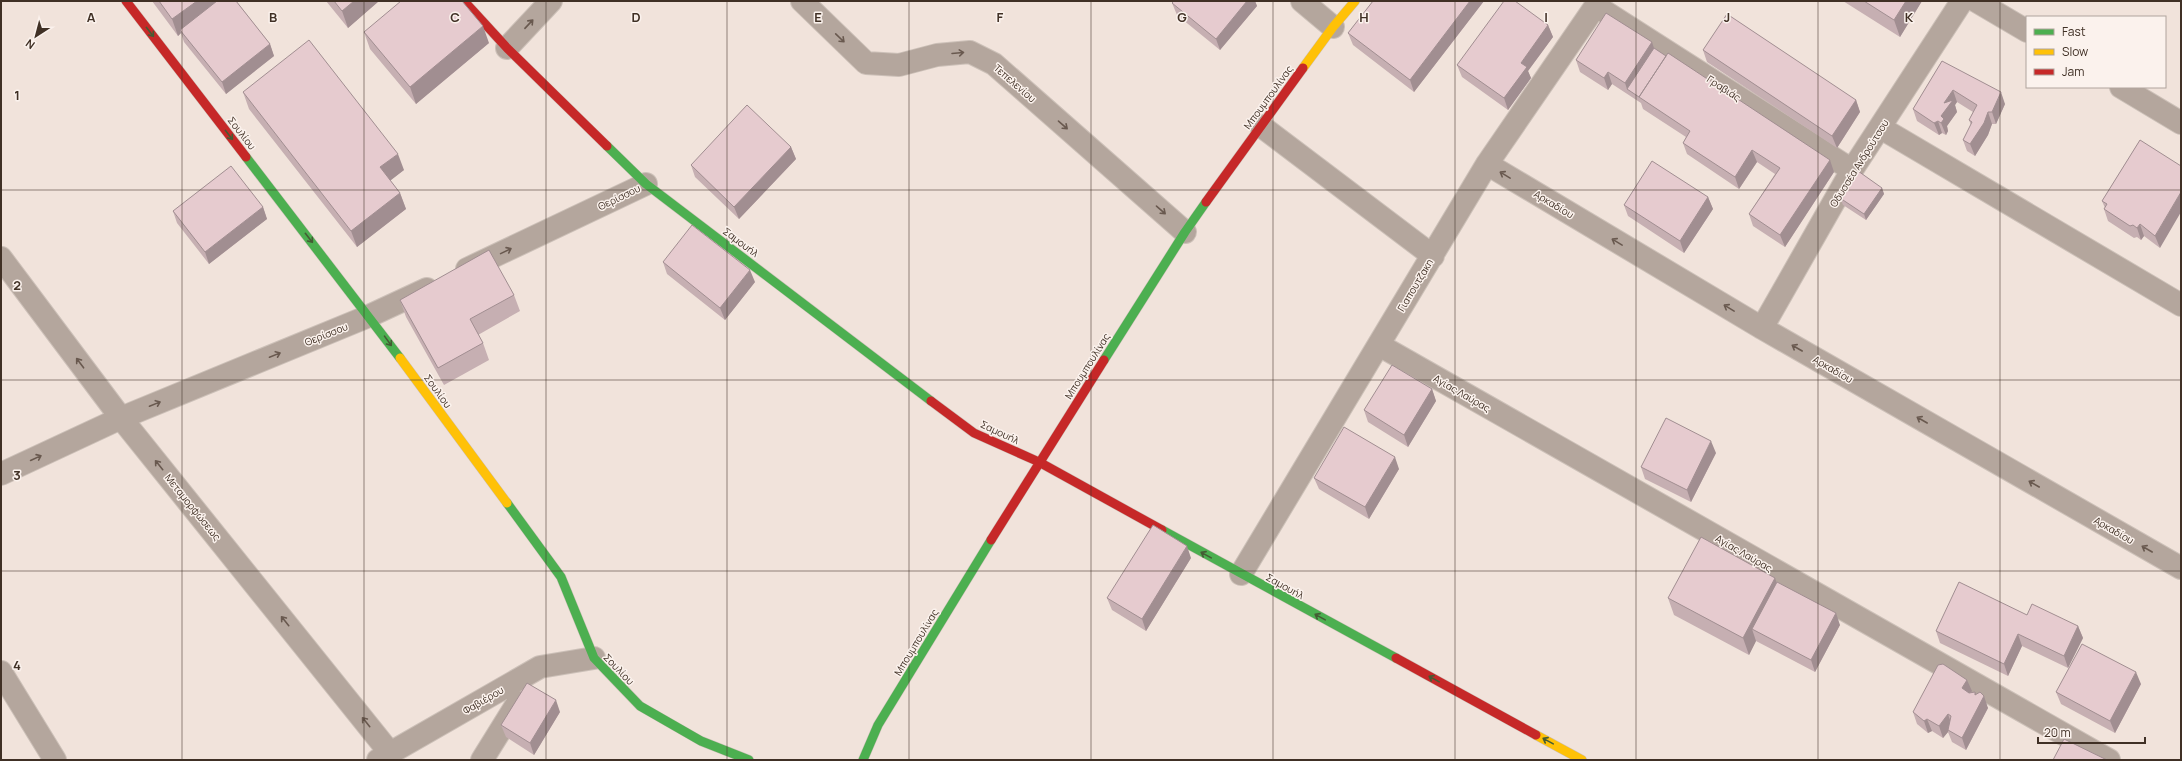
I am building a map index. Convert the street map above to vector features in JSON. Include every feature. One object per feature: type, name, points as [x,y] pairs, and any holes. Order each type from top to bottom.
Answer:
[{"type":"street","name":"Σουλίου","points":[[126,1],[369,316],[561,576],[594,658],[640,706],[701,741],[749,760]]},
{"type":"street","name":"Σαμουήλ","points":[[464,1],[507,48],[646,184],[974,433],[1039,462],[1582,760]]},
{"type":"street","points":[[507,48],[551,1]]},
{"type":"street","name":"Τεπελενίου","points":[[802,1],[866,63],[899,65],[937,55],[970,52],[994,64],[1185,232]]},
{"type":"street","points":[[1302,1],[1333,27]]},
{"type":"street","name":"Μπουμπουλίνας","points":[[863,760],[878,725],[1039,462],[1185,232],[1333,27],[1355,1]]},
{"type":"street","name":"Οδυσσέα Ανδρούτσου","points":[[1762,328],[1852,170],[1881,128],[1962,1]]},
{"type":"street","points":[[1976,1],[2026,30]]},
{"type":"street","name":"Γιαπουτζακη","points":[[1241,574],[1487,164],[1598,3]]},
{"type":"street","name":"Γραβιάς","points":[[1598,3],[1852,170]]},
{"type":"street","points":[[2123,88],[2181,123]]},
{"type":"street","points":[[1261,126],[1433,256]]},
{"type":"street","points":[[1881,128],[2181,304]]},
{"type":"street","name":"Αρκαδίου","points":[[1487,164],[1762,328],[2181,568]]},
{"type":"street","name":"Θερίσσου","points":[[1,474],[121,418],[369,316],[646,184]]},
{"type":"street","name":"Μεταμορφώσεως","points":[[1,258],[121,418],[384,756]]},
{"type":"street","name":"Αγίας Λαύρας","points":[[1379,345],[2109,760]]},
{"type":"street","name":"Φαβιέρου","points":[[384,756],[540,667],[594,658]]},
{"type":"street","points":[[482,760],[540,667]]},
{"type":"street","points":[[1,672],[54,760]]},
{"type":"building","points":[[159,1],[197,1],[172,19]]},
{"type":"building","points":[[217,1],[236,1],[270,44],[222,82],[180,30]]},
{"type":"building","points":[[334,1],[354,1],[342,11]]},
{"type":"building","points":[[401,1],[462,1],[483,26],[410,87],[364,32]]},
{"type":"building","points":[[1174,1],[1247,1],[1216,39],[1172,3]]},
{"type":"building","points":[[1373,1],[1470,1],[1410,80],[1348,33]]},
{"type":"building","points":[[1504,1],[1515,1],[1548,25],[1521,63],[1527,67],[1504,98],[1457,65]]},
{"type":"building","points":[[1864,1],[1906,1],[1894,20]]},
{"type":"building","points":[[1606,13],[1652,42],[1625,83],[1608,72],[1604,78],[1576,60]]},
{"type":"building","points":[[1727,14],[1856,100],[1832,136],[1703,50]]},
{"type":"building","points":[[309,40],[398,154],[380,167],[400,193],[351,231],[243,92]]},
{"type":"building","points":[[1654,48],[1666,56],[1639,97],[1627,89]]},
{"type":"building","points":[[1668,53],[1830,160],[1780,235],[1749,214],[1780,168],[1752,150],[1735,177],[1683,143],[1690,131],[1639,97]]},
{"type":"building","points":[[1942,61],[2001,92],[1992,112],[1988,112],[1984,123],[1970,144],[1963,140],[1972,122],[1969,120],[1977,105],[1953,90],[1944,103],[1953,100],[1941,116],[1944,119],[1941,123],[1938,121],[1934,123],[1913,109]]},
{"type":"building","points":[[747,105],[791,147],[734,207],[691,165]]},
{"type":"building","points":[[2140,140],[2181,166],[2181,192],[2155,236],[2140,224],[2137,228],[2133,225],[2130,226],[2104,209],[2107,204],[2102,201]]},
{"type":"building","points":[[1652,161],[1708,197],[1680,241],[1624,205]]},
{"type":"building","points":[[231,166],[263,207],[205,252],[173,211]]},
{"type":"building","points":[[1858,171],[1882,188],[1864,214],[1840,198]]},
{"type":"building","points":[[692,225],[750,270],[720,308],[663,262]]},
{"type":"building","points":[[489,250],[514,295],[470,319],[483,343],[438,368],[400,300]]},
{"type":"building","points":[[1392,365],[1432,389],[1404,435],[1364,410]]},
{"type":"building","points":[[1666,418],[1711,441],[1687,490],[1641,467]]},
{"type":"building","points":[[1344,427],[1395,457],[1365,507],[1314,478]]},
{"type":"building","points":[[1153,525],[1187,546],[1142,619],[1107,598]]},
{"type":"building","points":[[1701,537],[1775,578],[1743,638],[1668,598]]},
{"type":"building","points":[[1777,582],[1836,613],[1811,660],[1752,629]]},
{"type":"building","points":[[1959,582],[2027,615],[2032,604],[2078,626],[2064,656],[2018,634],[2004,664],[1936,631]]},
{"type":"building","points":[[2082,644],[2136,672],[2110,721],[2056,692]]},
{"type":"building","points":[[1943,664],[1967,680],[1962,688],[1969,693],[1975,692],[1975,695],[1980,692],[1984,696],[1962,738],[1948,730],[1951,716],[1948,714],[1939,726],[1927,719],[1924,721],[1913,712],[1938,665]]},
{"type":"building","points":[[527,683],[556,700],[530,743],[501,725]]},
{"type":"building","points":[[2064,739],[2107,760],[2053,760]]},
{"type":"traffic: fast","points":[[607,146],[646,184],[931,401]]},
{"type":"traffic: fast","points":[[246,157],[400,358]]},
{"type":"traffic: fast","points":[[1104,360],[1185,232],[1206,202]]},
{"type":"traffic: fast","points":[[507,503],[561,577],[594,658],[640,706],[701,741],[749,760]]},
{"type":"traffic: fast","points":[[1162,530],[1396,658]]},
{"type":"traffic: fast","points":[[863,760],[878,725],[991,540]]},
{"type":"traffic: slow","points":[[1303,68],[1333,27],[1355,1]]},
{"type":"traffic: slow","points":[[400,358],[507,503]]},
{"type":"traffic: slow","points":[[1536,735],[1582,760]]},
{"type":"traffic: jam","points":[[126,1],[246,157]]},
{"type":"traffic: jam","points":[[464,1],[507,48],[607,146]]},
{"type":"traffic: jam","points":[[1206,202],[1303,68]]},
{"type":"traffic: jam","points":[[991,540],[1104,360]]},
{"type":"traffic: jam","points":[[931,401],[974,433],[1039,462],[1162,530]]},
{"type":"traffic: jam","points":[[1396,658],[1536,735]]}]
